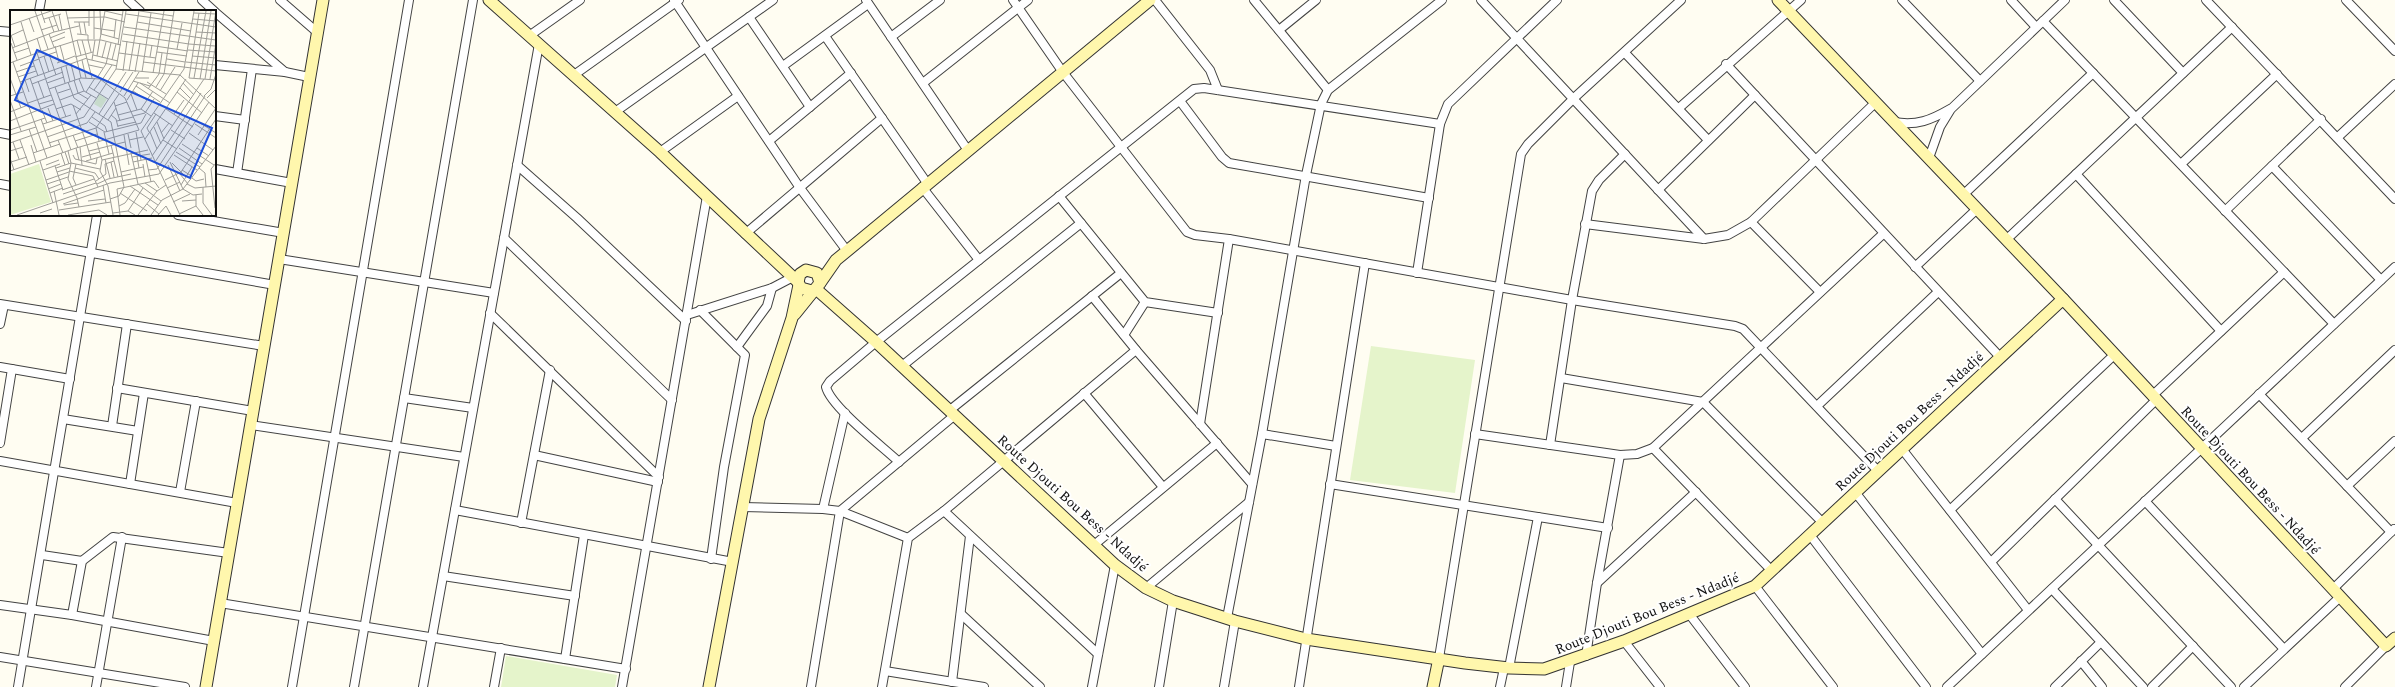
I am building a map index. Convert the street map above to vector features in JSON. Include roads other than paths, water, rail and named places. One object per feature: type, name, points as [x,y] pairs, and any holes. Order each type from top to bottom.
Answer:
[{"type":"main road","points":[[206,687],[284,233],[309,77],[324,0]]},
{"type":"main road","points":[[489,0],[660,152],[708,196],[745,234],[773,258],[801,277],[819,276],[816,288]]},
{"type":"main road","points":[[801,277],[836,260],[967,149],[1150,0]]},
{"type":"main road","points":[[1778,0],[2063,299]]},
{"type":"main road","points":[[792,318],[836,260]]},
{"type":"main road","points":[[801,277],[804,290],[816,288]]},
{"type":"main road","points":[[709,687],[759,419],[792,318],[801,277]]},
{"type":"main road","name":"Route Djouti Bou Bess - Ndadjé","points":[[816,288],[1094,545],[1115,564],[1146,588],[1173,601],[1231,619],[1306,639],[1506,668],[1544,669],[1586,656],[1690,615],[1755,586],[2063,299],[2386,646]]},
{"type":"main road","points":[[2386,646],[2395,638]]},
{"type":"main road","points":[[1433,687],[1439,658]]},
{"type":"street","points":[[39,10],[41,0]]},
{"type":"street","points":[[128,0],[136,7]]},
{"type":"street","points":[[202,0],[214,10]]},
{"type":"street","points":[[280,0],[318,33]]},
{"type":"street","points":[[292,687],[409,0]]},
{"type":"street","points":[[354,687],[473,0]]},
{"type":"street","points":[[529,36],[580,0]]},
{"type":"street","points":[[615,112],[773,0]]},
{"type":"street","points":[[891,37],[938,0]]},
{"type":"street","points":[[1013,0],[1062,72],[1187,232],[1195,235],[1229,239],[1572,300],[1735,326],[1743,329],[1878,471]]},
{"type":"street","points":[[922,83],[1028,0]]},
{"type":"street","points":[[1155,0],[1210,70],[1218,90]]},
{"type":"street","points":[[1254,0],[1328,90]]},
{"type":"street","points":[[1279,30],[1316,0]]},
{"type":"street","points":[[1224,687],[1231,619],[1249,502],[1306,175],[1321,104],[1328,90],[1442,0]]},
{"type":"street","points":[[1481,0],[1704,239]]},
{"type":"street","points":[[1417,273],[1440,124],[1454,96],[1557,0]]},
{"type":"street","points":[[1439,658],[1521,154],[1528,144],[1574,98],[1625,53],[1681,0]]},
{"type":"street","points":[[1679,108],[1726,64],[1801,0]]},
{"type":"street","points":[[1902,0],[1980,81]]},
{"type":"street","points":[[2012,0],[2036,27]]},
{"type":"street","points":[[1929,158],[1940,127],[1951,109],[2065,0]]},
{"type":"street","points":[[2114,0],[2183,73]]},
{"type":"street","points":[[2346,0],[2395,51]]},
{"type":"street","points":[[574,75],[676,1],[800,188],[847,251]]},
{"type":"street","points":[[783,66],[825,36],[867,2],[967,149]]},
{"type":"street","points":[[2212,2],[2232,27],[2338,137],[2395,199]]},
{"type":"street","points":[[216,12],[285,72]]},
{"type":"street","points":[[749,17],[810,107]]},
{"type":"street","points":[[2043,21],[2334,324]]},
{"type":"street","points":[[2006,240],[2232,27]]},
{"type":"street","points":[[0,31],[10,32]]},
{"type":"street","points":[[825,36],[882,118],[924,185],[979,260]]},
{"type":"street","points":[[423,687],[539,44]]},
{"type":"street","points":[[1625,53],[1708,140]]},
{"type":"street","points":[[1726,64],[2000,358]]},
{"type":"street","points":[[216,65],[285,72],[309,77]]},
{"type":"street","points":[[237,173],[252,69]]},
{"type":"street","points":[[769,141],[851,73]]},
{"type":"street","points":[[1963,195],[2093,73]]},
{"type":"street","points":[[2181,164],[2277,74]]},
{"type":"street","points":[[2338,137],[2395,84]]},
{"type":"street","points":[[899,462],[845,413],[827,392],[826,387],[876,342],[1199,87],[1321,104],[1440,124]]},
{"type":"street","points":[[1658,190],[1755,95]]},
{"type":"street","points":[[660,152],[738,96]]},
{"type":"street","points":[[1180,101],[1222,157],[1229,163],[1306,175],[1429,198]]},
{"type":"street","points":[[1585,224],[1704,239],[1728,235],[1751,222],[1875,103]]},
{"type":"street","points":[[1894,122],[1918,124],[1929,121],[1951,109]]},
{"type":"street","points":[[216,116],[245,120]]},
{"type":"street","points":[[745,234],[882,118]]},
{"type":"street","points":[[2225,211],[2321,120]]},
{"type":"street","points":[[0,133],[10,135]]},
{"type":"street","points":[[1550,445],[1585,224],[1595,185],[1625,154]]},
{"type":"street","points":[[517,165],[589,228],[686,318]]},
{"type":"street","points":[[2272,166],[2381,280]]},
{"type":"street","points":[[216,169],[292,183]]},
{"type":"street","points":[[2076,174],[2221,331]]},
{"type":"street","points":[[0,184],[10,186]]},
{"type":"street","points":[[622,687],[708,196]]},
{"type":"street","points":[[1060,196],[1145,302],[1218,314]]},
{"type":"street","points":[[1915,267],[1976,209]]},
{"type":"street","points":[[18,687],[42,555],[97,216]]},
{"type":"street","points":[[184,216],[284,233]]},
{"type":"street","points":[[1751,222],[1820,292]]},
{"type":"street","points":[[902,366],[1081,223]]},
{"type":"street","points":[[1475,434],[1620,455],[1638,454],[1653,448],[1883,234]]},
{"type":"street","points":[[0,237],[275,285]]},
{"type":"street","points":[[504,238],[672,400]]},
{"type":"street","points":[[1200,424],[1229,239]]},
{"type":"street","points":[[279,260],[494,293]]},
{"type":"street","points":[[1298,687],[1364,263]]},
{"type":"street","points":[[1947,687],[2395,266]]},
{"type":"street","points":[[1991,562],[2221,331],[2284,272]]},
{"type":"street","points":[[811,687],[840,511],[899,462],[952,413],[1121,273]]},
{"type":"street","points":[[686,318],[700,310],[772,288],[801,277]]},
{"type":"street","points":[[737,347],[767,306],[772,288]]},
{"type":"street","points":[[1817,406],[1938,292]]},
{"type":"street","points":[[1092,296],[1136,350],[1252,484]]},
{"type":"street","points":[[1124,335],[1145,302]]},
{"type":"street","points":[[0,324],[2,305],[264,346]]},
{"type":"street","points":[[700,310],[745,355],[724,467],[711,558]]},
{"type":"street","points":[[490,313],[550,370],[659,479]]},
{"type":"street","points":[[112,426],[127,324]]},
{"type":"street","points":[[882,687],[908,538],[944,511],[1136,350]]},
{"type":"street","points":[[2302,438],[2395,350]]},
{"type":"street","points":[[1950,510],[2114,354]]},
{"type":"street","points":[[0,367],[70,379]]},
{"type":"street","points":[[0,443],[12,370]]},
{"type":"street","points":[[521,523],[550,370]]},
{"type":"street","points":[[1561,378],[1703,402],[1822,523]]},
{"type":"street","points":[[117,388],[253,411]]},
{"type":"street","points":[[130,484],[144,393]]},
{"type":"street","points":[[1084,394],[1163,487]]},
{"type":"street","points":[[2244,687],[2336,593],[2393,531],[2347,486],[2259,394]]},
{"type":"street","points":[[404,398],[473,408]]},
{"type":"street","points":[[180,492],[196,401]]},
{"type":"street","points":[[823,509],[845,413]]},
{"type":"street","points":[[63,419],[138,431]]},
{"type":"street","points":[[251,425],[334,439],[464,457]]},
{"type":"street","points":[[1262,434],[1336,446]]},
{"type":"street","points":[[2347,486],[2395,440]]},
{"type":"street","points":[[1094,545],[1217,443]]},
{"type":"street","points":[[1653,448],[1771,570]]},
{"type":"street","points":[[1902,449],[2028,610]]},
{"type":"street","points":[[534,455],[659,479]]},
{"type":"street","points":[[1586,656],[1597,583],[1620,455]]},
{"type":"street","points":[[0,461],[237,503]]},
{"type":"street","points":[[1330,484],[1608,528]]},
{"type":"street","points":[[1597,583],[1696,492]]},
{"type":"street","points":[[1855,492],[1982,654]]},
{"type":"street","points":[[2055,499],[2232,687]]},
{"type":"street","points":[[2145,501],[2283,648]]},
{"type":"street","points":[[1146,588],[1249,502]]},
{"type":"street","points":[[743,507],[823,509],[840,511],[908,538]]},
{"type":"street","points":[[455,510],[733,562]]},
{"type":"street","points":[[944,511],[1098,654]]},
{"type":"street","points":[[1500,687],[1506,668],[1538,517]]},
{"type":"street","points":[[564,659],[584,535]]},
{"type":"street","points":[[1810,535],[1926,687]]},
{"type":"street","points":[[952,682],[970,536]]},
{"type":"street","points":[[72,615],[82,561],[106,540],[122,537],[229,553]]},
{"type":"street","points":[[96,687],[106,622],[122,537]]},
{"type":"street","points":[[42,555],[82,561]]},
{"type":"street","points":[[1092,687],[1115,564]]},
{"type":"street","points":[[443,576],[574,596]]},
{"type":"street","points":[[1755,586],[1833,687]]},
{"type":"street","points":[[2052,589],[2143,687]]},
{"type":"street","points":[[1158,687],[1173,601]]},
{"type":"street","points":[[220,603],[626,669]]},
{"type":"street","points":[[0,605],[72,615],[214,641]]},
{"type":"street","points":[[961,614],[1040,687]]},
{"type":"street","points":[[1690,615],[1745,687]]},
{"type":"street","points":[[1624,641],[1660,687]]},
{"type":"street","points":[[2055,687],[2101,642]]},
{"type":"street","points":[[2152,687],[2193,646]]},
{"type":"street","points":[[2345,687],[2386,646]]},
{"type":"street","points":[[494,687],[501,648]]},
{"type":"street","points":[[0,657],[98,673],[148,684],[185,687]]},
{"type":"street","points":[[2081,661],[2102,687]]},
{"type":"street","points":[[1566,687],[1570,662]]},
{"type":"street","points":[[885,671],[984,687]]}]
